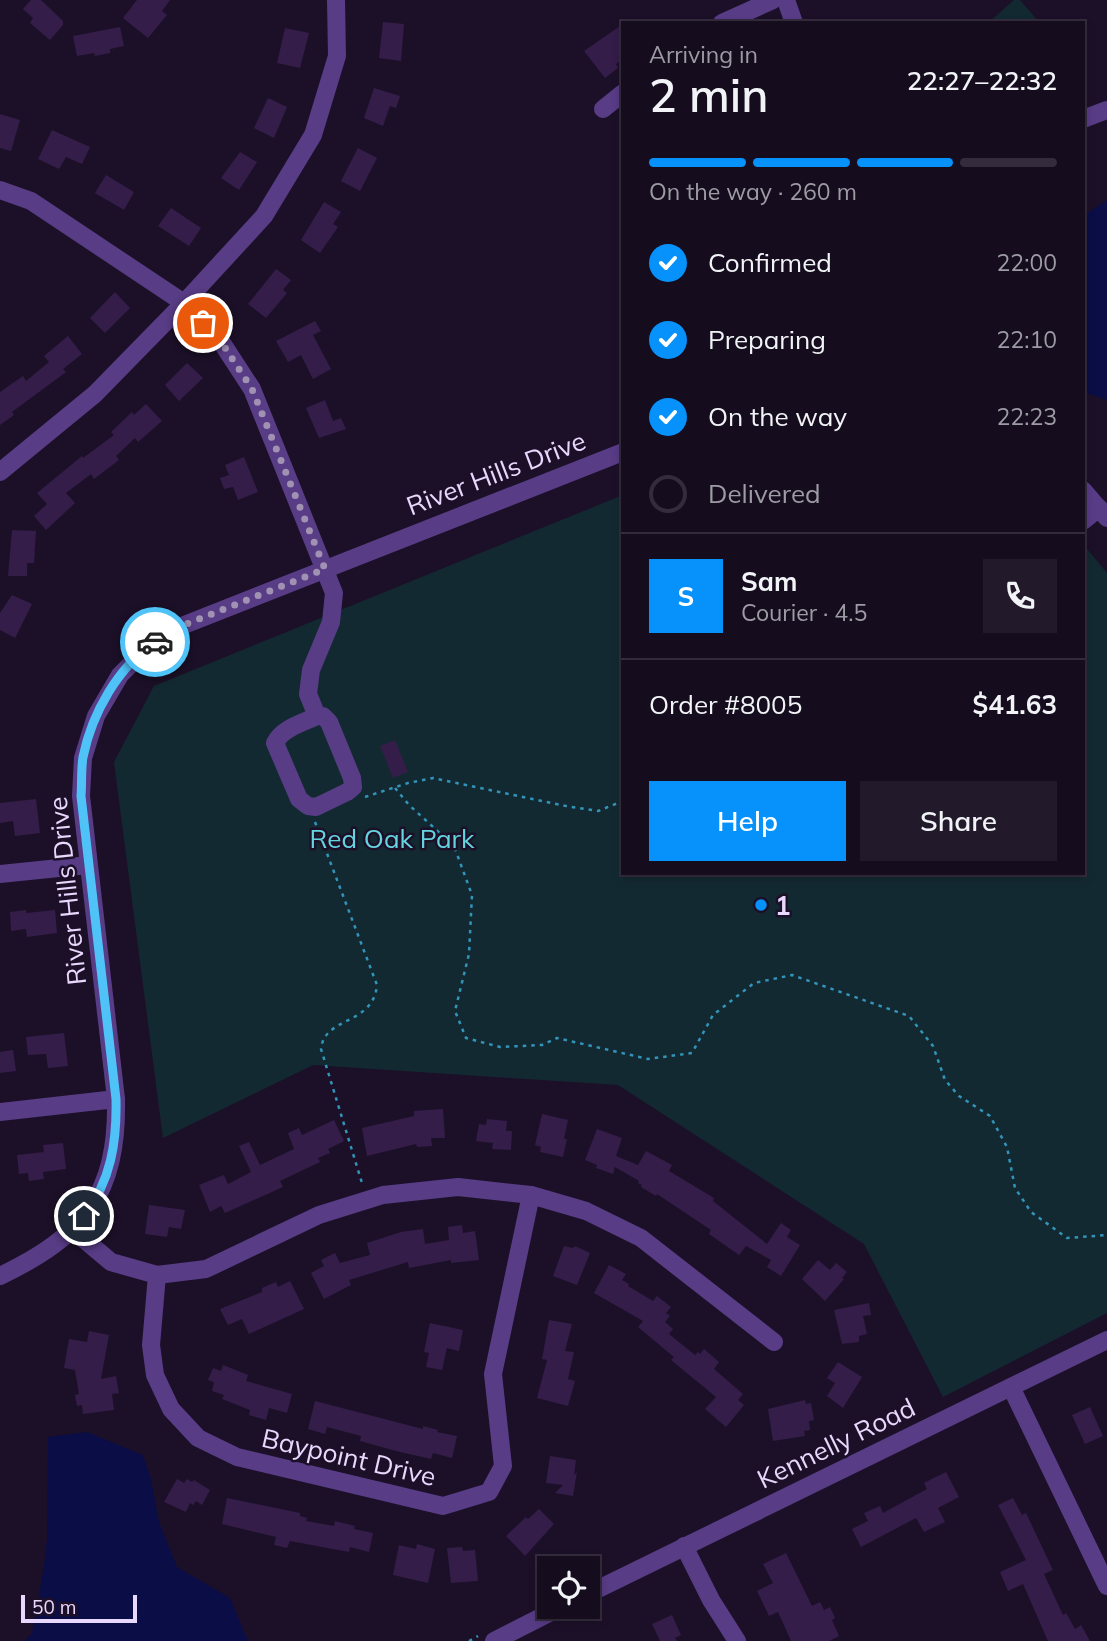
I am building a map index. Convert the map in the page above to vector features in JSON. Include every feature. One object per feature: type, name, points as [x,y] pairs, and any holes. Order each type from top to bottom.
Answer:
[{"type":"street","points":[[0,472],[95,394],[264,216],[313,135],[337,56],[336,0]]},
{"type":"street","points":[[726,21],[773,0]]},
{"type":"street","points":[[786,0],[793,21]]},
{"type":"street","points":[[603,109],[621,95]]},
{"type":"street","points":[[1085,118],[1107,110]]},
{"type":"street","points":[[0,190],[31,201],[184,303],[222,343],[252,389],[334,593],[331,622],[311,670],[308,694],[317,716]]},
{"type":"street","name":"River Hills Drive","points":[[0,1276],[33,1260],[73,1230],[95,1202],[110,1169],[117,1134],[116,1099],[81,796],[83,758],[96,716],[120,675],[147,648],[179,627],[621,453]]},
{"type":"street","points":[[1085,492],[1103,513],[1085,520]]},
{"type":"street","points":[[317,716],[323,716],[329,722],[352,778],[353,787],[316,807],[308,806],[299,800],[275,743],[285,732],[317,716]]},
{"type":"street","points":[[0,874],[88,865]]},
{"type":"street","points":[[0,1112],[116,1099]]},
{"type":"street","points":[[73,1230],[111,1262],[157,1275],[206,1269],[319,1215],[383,1195],[458,1187],[531,1195],[586,1210],[641,1238],[774,1342]]},
{"type":"street","name":"Baypoint Drive","points":[[157,1275],[151,1345],[155,1375],[171,1409],[198,1438],[237,1457],[443,1506],[489,1492],[503,1466],[494,1374],[531,1195]]},
{"type":"street","name":"Kennelly Road","points":[[600,1588],[1107,1340]]},
{"type":"street","points":[[1012,1387],[1107,1586]]},
{"type":"street","points":[[684,1546],[711,1600],[737,1641]]},
{"type":"street","points":[[494,1641],[537,1619]]},
{"type":"path","points":[[621,802],[598,811],[527,799],[433,778],[395,788],[409,805],[454,846],[472,895],[469,954],[454,1011],[466,1038],[500,1047],[542,1045],[557,1038],[648,1059],[692,1053],[713,1015],[754,983],[792,975],[909,1016],[933,1046],[945,1080],[959,1096],[990,1115],[1007,1147],[1015,1188],[1031,1212],[1067,1238],[1107,1235]]},
{"type":"path","points":[[308,806],[377,985],[374,1000],[367,1009],[327,1034],[322,1040],[321,1049],[366,1200]]},
{"type":"green space","points":[[1014,0],[1020,0],[1038,21],[990,21]]},
{"type":"green space","name":"Red Oak Park","points":[[621,496],[621,875],[1085,875],[1085,546],[1107,573],[1107,1313],[943,1397],[864,1244],[618,1085],[313,1065],[163,1138],[114,762],[154,686]]},
{"type":"shaded area","points":[[1107,200],[1107,400],[1085,393],[1085,215]]},
{"type":"shaded area","points":[[87,1432],[143,1455],[151,1479],[159,1522],[177,1567],[230,1598],[248,1641],[25,1641],[32,1633],[44,1566],[47,1539],[48,1437]]},
{"type":"building","points":[[31,0],[41,0],[63,21],[63,25],[50,40],[30,23],[33,18],[23,9]]},
{"type":"building","points":[[137,0],[170,0],[162,11],[167,15],[148,38],[123,18]]},
{"type":"building","points":[[383,22],[404,24],[401,61],[379,58]]},
{"type":"building","points":[[621,25],[621,60],[616,64],[618,68],[605,78],[584,51]]},
{"type":"building","points":[[120,27],[124,46],[110,49],[110,53],[77,56],[73,36]]},
{"type":"building","points":[[285,28],[309,33],[300,68],[277,63]]},
{"type":"building","points":[[374,88],[400,96],[396,108],[390,106],[383,126],[364,118]]},
{"type":"building","points":[[268,98],[287,107],[274,138],[254,128]]},
{"type":"building","points":[[0,114],[20,120],[11,151],[0,148]]},
{"type":"building","points":[[52,130],[90,147],[82,164],[66,157],[59,169],[38,159]]},
{"type":"building","points":[[358,148],[377,158],[360,191],[341,181]]},
{"type":"building","points":[[240,152],[257,162],[239,190],[221,178]]},
{"type":"building","points":[[106,175],[134,192],[124,210],[95,193]]},
{"type":"building","points":[[324,202],[341,212],[333,224],[338,227],[320,253],[301,240]]},
{"type":"building","points":[[171,208],[201,228],[189,246],[158,226]]},
{"type":"building","points":[[276,269],[291,280],[283,290],[287,293],[266,318],[248,304]]},
{"type":"building","points":[[115,292],[130,308],[105,333],[90,318]]},
{"type":"building","points":[[315,321],[321,331],[313,335],[331,369],[313,379],[301,355],[288,362],[276,341]]},
{"type":"building","points":[[68,336],[82,354],[63,369],[66,372],[12,412],[14,415],[0,425],[0,392],[23,376],[26,381],[49,362],[44,356]]},
{"type":"building","points":[[187,363],[203,378],[179,401],[165,385]]},
{"type":"building","points":[[325,400],[333,421],[341,418],[346,429],[319,438],[306,408]]},
{"type":"building","points":[[146,404],[162,421],[138,442],[135,438],[116,456],[119,460],[94,479],[91,474],[66,493],[75,503],[46,530],[34,516],[47,504],[37,493],[82,456],[83,458],[114,435],[111,432],[132,412],[134,415]]},
{"type":"building","points":[[244,457],[258,492],[238,500],[233,487],[224,489],[220,478],[229,475],[225,465]]},
{"type":"building","points":[[12,530],[36,531],[34,563],[27,563],[27,576],[8,576]]},
{"type":"building","points":[[12,595],[32,604],[15,638],[0,630],[0,613]]},
{"type":"building","points":[[395,740],[408,772],[393,778],[380,746]]},
{"type":"building","points":[[36,799],[40,833],[15,836],[13,821],[0,823],[0,803]]},
{"type":"building","points":[[26,910],[26,913],[55,910],[57,933],[27,937],[26,929],[11,931],[10,912]]},
{"type":"building","points":[[64,1033],[68,1066],[48,1068],[46,1054],[28,1055],[26,1037]]},
{"type":"building","points":[[13,1050],[16,1071],[0,1073],[0,1052]]},
{"type":"building","points":[[443,1109],[445,1138],[431,1138],[432,1146],[417,1147],[416,1144],[367,1156],[362,1128],[414,1116],[414,1111]]},
{"type":"building","points":[[542,1114],[568,1120],[563,1157],[540,1152],[541,1147],[535,1145]]},
{"type":"building","points":[[487,1119],[507,1121],[506,1131],[512,1131],[511,1150],[492,1149],[493,1143],[476,1141],[479,1124],[486,1125]]},
{"type":"building","points":[[334,1120],[344,1141],[328,1149],[330,1153],[318,1158],[320,1162],[280,1181],[283,1187],[225,1213],[221,1206],[210,1212],[199,1185],[224,1175],[228,1184],[251,1172],[239,1146],[249,1142],[260,1165],[294,1149],[288,1133],[299,1128],[302,1135]]},
{"type":"building","points":[[597,1129],[622,1138],[616,1156],[638,1165],[646,1151],[672,1165],[669,1171],[714,1198],[713,1201],[767,1244],[781,1223],[791,1230],[787,1237],[800,1245],[781,1276],[767,1267],[771,1260],[746,1246],[739,1255],[709,1234],[711,1230],[657,1194],[656,1196],[641,1187],[639,1181],[615,1167],[613,1174],[596,1168],[597,1165],[585,1160]]},
{"type":"building","points":[[63,1143],[66,1169],[43,1172],[44,1179],[29,1181],[28,1173],[19,1174],[17,1155],[44,1152],[43,1145]]},
{"type":"building","points":[[149,1205],[185,1210],[181,1229],[169,1227],[167,1237],[145,1234]]},
{"type":"building","points":[[462,1225],[463,1233],[475,1231],[479,1260],[451,1263],[451,1260],[409,1268],[408,1262],[349,1280],[351,1285],[324,1299],[311,1273],[324,1266],[321,1260],[335,1253],[340,1263],[370,1255],[367,1243],[401,1232],[423,1229],[425,1244],[449,1240],[448,1227]]},
{"type":"building","points":[[564,1246],[575,1246],[590,1253],[577,1285],[553,1276]]},
{"type":"building","points":[[818,1260],[830,1270],[836,1263],[847,1272],[825,1301],[802,1279]]},
{"type":"building","points":[[609,1265],[626,1274],[622,1280],[629,1284],[628,1286],[653,1301],[657,1296],[671,1307],[666,1313],[670,1316],[665,1322],[673,1329],[669,1334],[695,1355],[704,1349],[719,1362],[714,1369],[743,1394],[738,1400],[744,1405],[726,1427],[705,1409],[716,1397],[671,1360],[674,1357],[638,1327],[643,1321],[594,1293]]},
{"type":"building","points":[[290,1281],[304,1309],[249,1334],[242,1319],[228,1325],[220,1309],[262,1292],[262,1288],[276,1282],[278,1287]]},
{"type":"building","points":[[869,1303],[871,1315],[863,1316],[867,1334],[859,1336],[859,1342],[842,1344],[834,1310]]},
{"type":"building","points":[[549,1320],[572,1324],[565,1351],[574,1352],[568,1379],[575,1381],[568,1406],[537,1398],[547,1360],[542,1359]]},
{"type":"building","points":[[430,1323],[463,1330],[459,1351],[447,1348],[442,1370],[426,1367],[429,1353],[424,1352]]},
{"type":"building","points":[[89,1331],[109,1335],[101,1379],[116,1376],[119,1393],[112,1394],[114,1410],[83,1414],[82,1405],[77,1406],[75,1395],[79,1394],[75,1370],[64,1368],[69,1339],[87,1342]]},
{"type":"building","points":[[838,1362],[862,1377],[843,1408],[827,1396],[835,1383],[827,1378]]},
{"type":"building","points":[[223,1365],[248,1375],[246,1381],[292,1394],[287,1413],[269,1408],[266,1420],[249,1415],[250,1410],[222,1399],[224,1395],[212,1391],[214,1382],[208,1380],[213,1368],[221,1371]]},
{"type":"building","points":[[805,1400],[806,1404],[811,1403],[814,1420],[809,1421],[810,1430],[804,1431],[805,1436],[773,1441],[768,1409]]},
{"type":"building","points":[[315,1401],[457,1436],[452,1458],[433,1453],[431,1459],[396,1451],[360,1441],[361,1436],[327,1427],[325,1434],[308,1429]]},
{"type":"building","points":[[1090,1407],[1103,1436],[1085,1444],[1072,1415]]},
{"type":"building","points":[[550,1456],[576,1460],[573,1496],[555,1493],[563,1485],[546,1483]]},
{"type":"building","points":[[946,1472],[959,1497],[938,1508],[945,1522],[924,1532],[916,1518],[861,1547],[852,1529],[868,1521],[864,1513],[880,1506],[883,1513],[927,1489],[924,1483]]},
{"type":"building","points":[[177,1479],[184,1483],[187,1479],[192,1482],[194,1480],[210,1490],[202,1505],[196,1501],[193,1505],[190,1503],[186,1512],[164,1502]]},
{"type":"building","points":[[227,1498],[300,1513],[300,1516],[307,1518],[306,1521],[334,1526],[335,1521],[355,1526],[354,1529],[373,1533],[369,1552],[350,1547],[349,1552],[290,1541],[287,1548],[274,1545],[276,1537],[222,1524]]},
{"type":"building","points":[[1013,1498],[1022,1515],[1026,1513],[1053,1570],[1044,1574],[1063,1615],[1066,1613],[1075,1629],[1081,1625],[1090,1641],[1048,1641],[1023,1584],[1008,1591],[1000,1572],[1026,1560],[998,1505]]},
{"type":"building","points":[[539,1509],[554,1524],[525,1556],[506,1536]]},
{"type":"building","points":[[417,1544],[435,1549],[428,1583],[393,1575],[399,1545],[416,1549]]},
{"type":"building","points":[[462,1547],[463,1551],[475,1550],[478,1581],[451,1583],[447,1548]]},
{"type":"building","points":[[786,1553],[812,1606],[820,1602],[824,1610],[830,1607],[839,1636],[829,1641],[791,1641],[778,1612],[769,1616],[757,1591],[773,1583],[763,1564]]},
{"type":"building","points":[[672,1615],[681,1635],[675,1638],[677,1641],[660,1641],[652,1624]]},
{"type":"way so far","points":[[155,642],[179,627],[325,569],[252,389],[222,343],[203,323]]},
{"type":"place","name":"1","points":[[761,905]]},
{"type":"route","points":[[84,1216],[95,1202],[110,1169],[117,1134],[116,1099],[81,796],[83,758],[96,716],[120,675],[155,642]]}]
